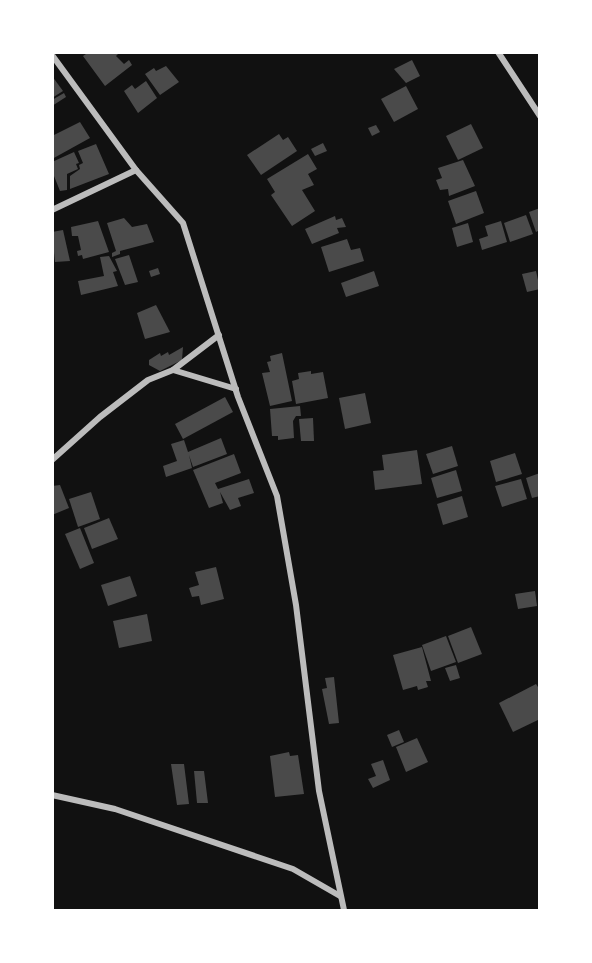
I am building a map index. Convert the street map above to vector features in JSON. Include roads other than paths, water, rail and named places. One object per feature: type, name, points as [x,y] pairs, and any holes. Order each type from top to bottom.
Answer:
[{"type":"street","points":[[498,52],[540,116]]},
{"type":"street","points":[[52,55],[136,170],[183,223],[236,389],[277,496],[296,605],[319,791],[344,910]]},
{"type":"street","points":[[52,210],[136,170]]},
{"type":"street","points":[[52,460],[100,417],[148,380],[173,370],[219,335]]},
{"type":"street","points":[[173,370],[236,389]]},
{"type":"street","points":[[52,795],[116,809],[293,868],[340,896]]}]
